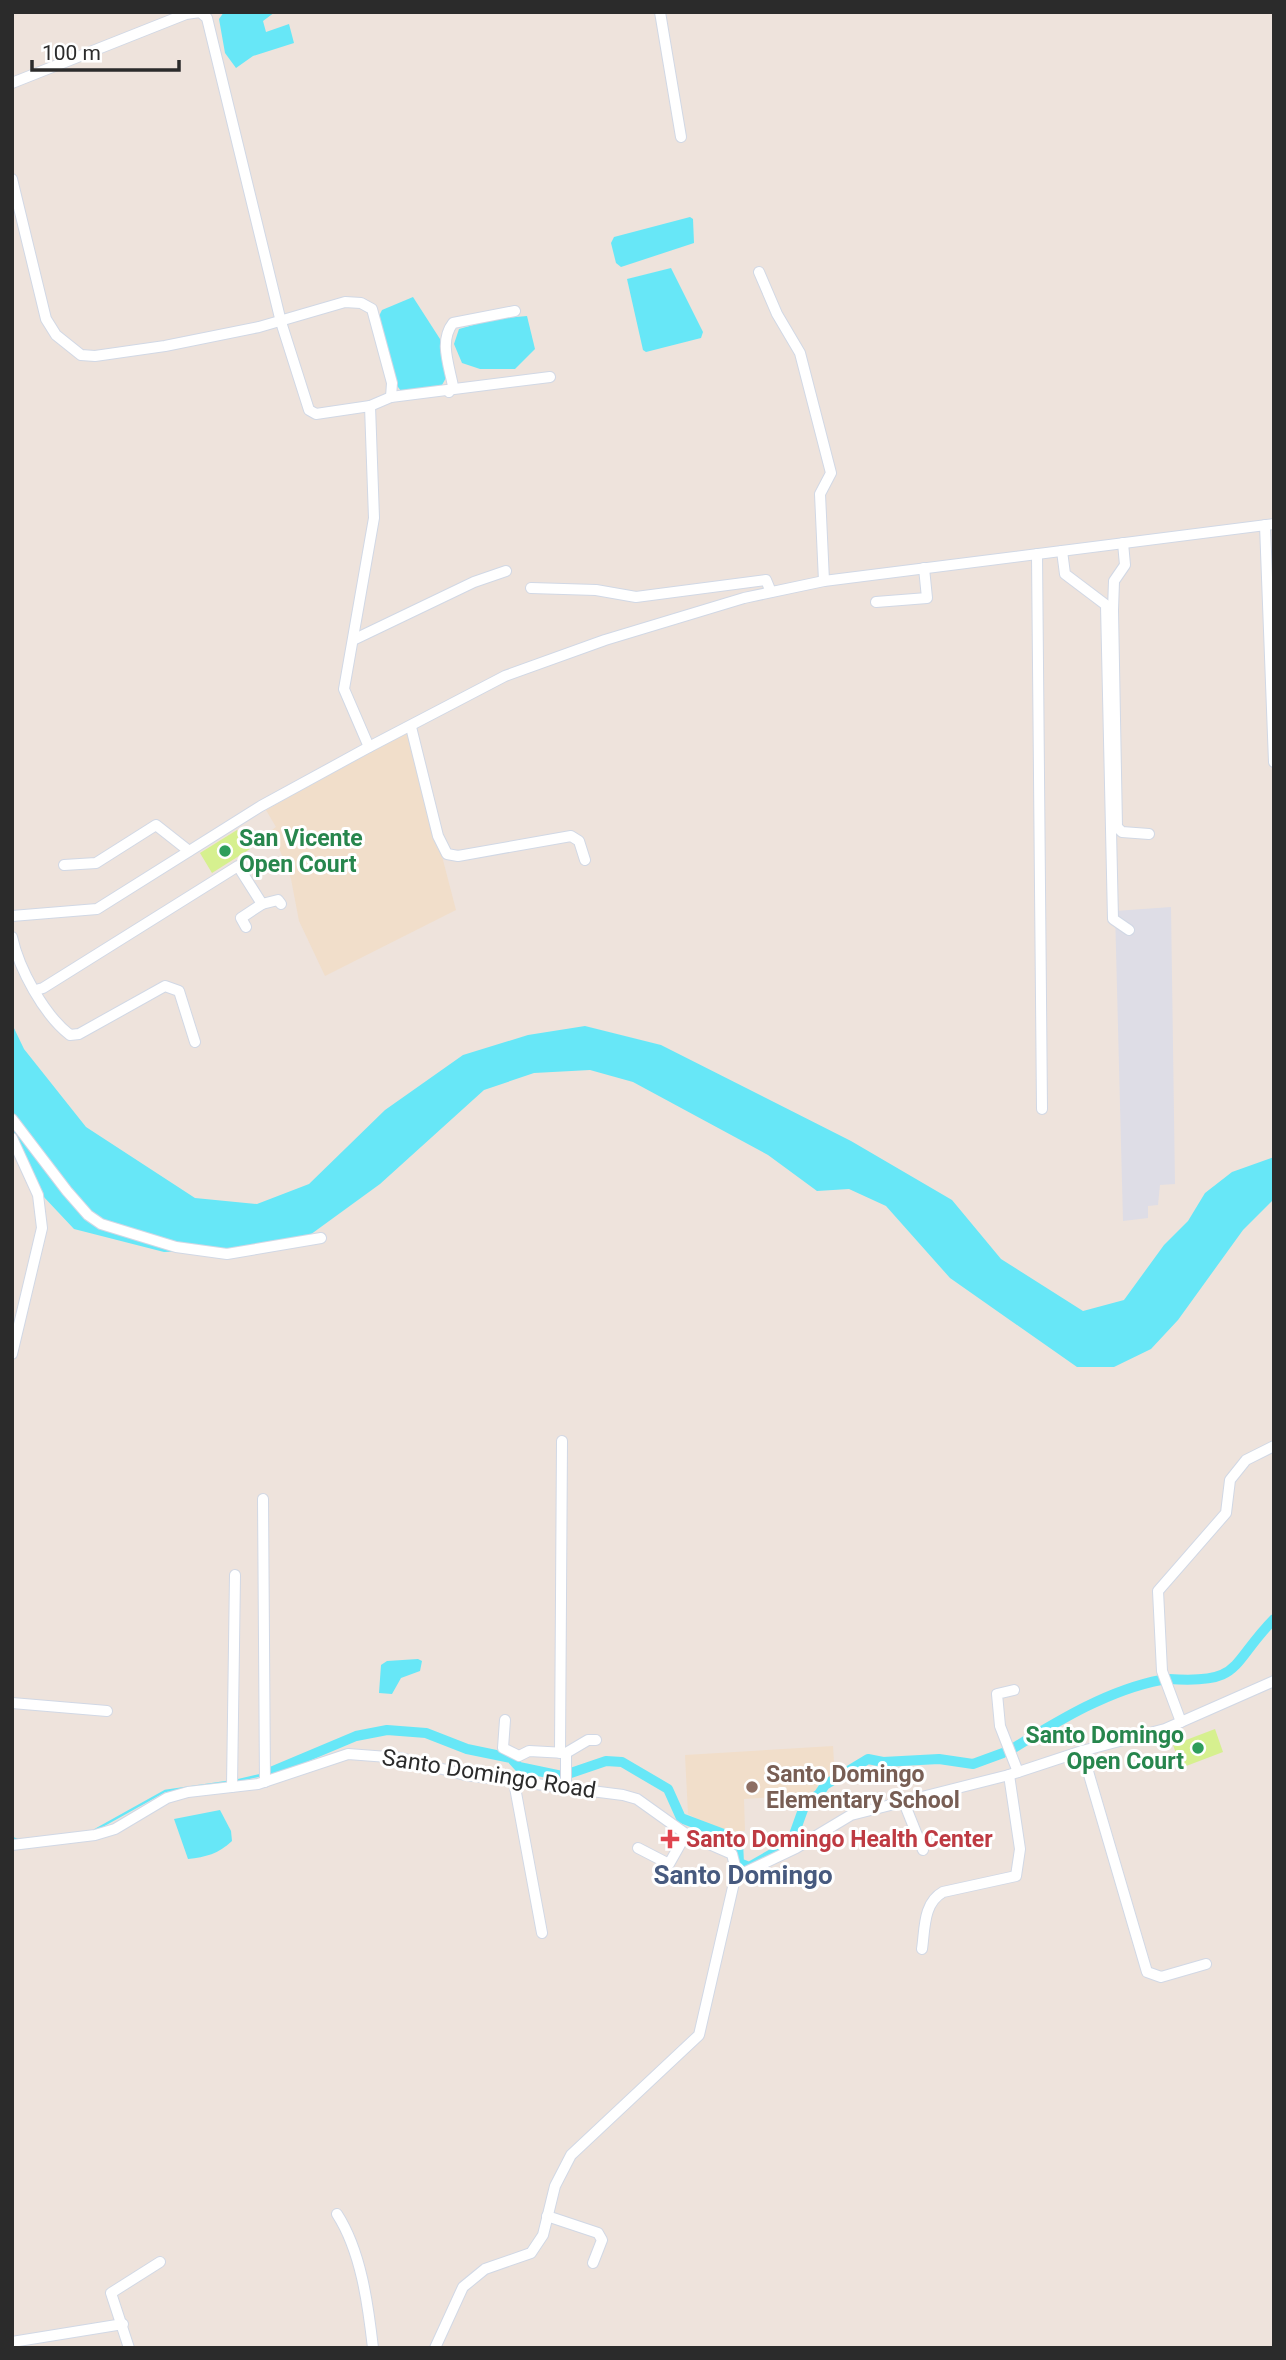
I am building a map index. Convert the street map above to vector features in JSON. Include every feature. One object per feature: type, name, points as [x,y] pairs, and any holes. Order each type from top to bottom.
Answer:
[{"type":"street","points":[[12,83],[186,14],[200,12],[207,18],[281,322],[310,410],[316,414],[370,406],[391,397],[449,392],[551,377]]},
{"type":"street","points":[[660,12],[681,137]]},
{"type":"street","points":[[12,179],[46,319],[56,335],[81,355],[95,356],[164,346],[281,322],[345,302],[361,303],[372,309],[393,383],[391,397]]},
{"type":"street","points":[[759,272],[777,314],[800,353],[831,473],[820,494],[824,581]]},
{"type":"street","points":[[449,392],[453,386],[444,342],[445,332],[453,323],[515,312]]},
{"type":"street","points":[[369,747],[344,688],[374,518],[370,406]]},
{"type":"street","points":[[12,916],[97,909],[261,806],[369,747],[505,676],[605,640],[771,592],[824,581],[1270,524],[1274,762]]},
{"type":"street","points":[[1123,543],[1125,565],[1114,581],[1113,600],[1117,827],[1122,832],[1149,834]]},
{"type":"street","points":[[1062,551],[1065,574],[1106,605],[1112,909],[1113,919],[1129,930]]},
{"type":"street","points":[[1037,554],[1042,1109]]},
{"type":"street","points":[[876,602],[927,598],[924,568]]},
{"type":"street","points":[[353,640],[474,582],[506,571]]},
{"type":"street","points":[[531,588],[596,590],[636,597],[766,580],[771,592]]},
{"type":"street","points":[[411,727],[439,835],[447,854],[458,856],[571,836],[579,841],[585,860]]},
{"type":"street","points":[[64,865],[96,863],[156,825],[189,851]]},
{"type":"street","points":[[36,990],[238,866],[262,904]]},
{"type":"street","points":[[246,926],[242,918],[262,904],[278,900],[282,904]]},
{"type":"street","points":[[12,937],[14,958],[60,1027],[70,1035],[79,1034],[166,986],[174,988],[185,1002],[195,1042]]},
{"type":"street","points":[[12,1119],[67,1191],[88,1215],[101,1224],[176,1247],[227,1254],[321,1238]]},
{"type":"street","points":[[12,1138],[35,1188],[42,1228],[12,1354]]},
{"type":"street","points":[[562,1441],[563,1753],[566,1780]]},
{"type":"street","points":[[1181,1722],[1162,1671],[1158,1591],[1226,1514],[1230,1480],[1246,1460],[1274,1446]]},
{"type":"street","points":[[263,1499],[265,1782]]},
{"type":"street","points":[[232,1787],[235,1575]]},
{"type":"street","points":[[435,2348],[463,2287],[485,2270],[531,2253],[543,2235],[555,2186],[571,2155],[699,2035],[733,1878],[796,1848],[851,1815],[1013,1773],[1181,1722],[1274,1681]]},
{"type":"street","points":[[922,1949],[929,1903],[935,1896],[1016,1876],[1020,1849],[1013,1773],[1000,1726],[997,1694],[1014,1690]]},
{"type":"street","points":[[12,1703],[107,1710]]},
{"type":"street","points":[[505,1720],[503,1748],[519,1756],[529,1751],[563,1753],[588,1740],[596,1740]]},
{"type":"street","points":[[1082,1751],[1147,1972],[1161,1977],[1206,1964]]},
{"type":"street","name":"Santo Domingo Road","points":[[13,1845],[94,1835],[115,1829],[167,1798],[265,1782],[348,1754],[401,1758],[465,1775],[514,1782],[566,1780],[637,1799],[686,1834],[727,1849],[735,1866],[733,1878]]},
{"type":"street","points":[[514,1782],[542,1933]]},
{"type":"street","points":[[903,1800],[923,1850]]},
{"type":"street","points":[[638,1848],[669,1864],[686,1834]]},
{"type":"street","points":[[12,1855],[13,1845]]},
{"type":"street","points":[[337,2214],[348,2232],[370,2314],[373,2348]]},
{"type":"street","points":[[547,2216],[598,2233],[602,2240],[593,2263]]},
{"type":"street","points":[[129,2348],[111,2293],[160,2262]]},
{"type":"street","points":[[12,2342],[123,2324]]},
{"type":"shaded area","points":[[409,729],[456,910],[325,976],[299,921],[291,879],[272,830],[276,827],[266,810]]},
{"type":"shaded area","points":[[1171,907],[1175,1184],[1160,1185],[1158,1205],[1148,1206],[1148,1218],[1123,1221],[1115,911]]},
{"type":"shaded area","name":"Santo Domingo Elementary School","points":[[833,1746],[835,1778],[817,1779],[818,1794],[744,1799],[745,1831],[723,1832],[688,1814],[685,1755]]},
{"type":"green space","name":"San Vicente Open Court","points":[[237,830],[250,849],[212,873],[200,853]]},
{"type":"green space","name":"Santo Domingo Open Court","points":[[1215,1729],[1223,1752],[1181,1768],[1173,1745]]},
{"type":"water","points":[[224,12],[275,12],[263,21],[266,32],[289,24],[294,43],[253,56],[236,68],[225,53],[219,19]]},
{"type":"water","points":[[690,217],[693,219],[694,243],[621,267],[616,263],[611,243],[614,237]]},
{"type":"water","points":[[671,268],[703,332],[701,338],[646,352],[643,350],[627,279]]},
{"type":"water","points":[[413,297],[440,339],[447,376],[442,385],[401,391],[395,383],[379,316],[382,310]]},
{"type":"water","points":[[527,316],[535,349],[515,369],[480,369],[462,363],[454,344],[459,329],[495,319]]},
{"type":"water","points":[[12,1024],[24,1049],[86,1127],[195,1198],[257,1204],[309,1184],[385,1110],[463,1055],[528,1035],[585,1026],[661,1045],[851,1141],[952,1200],[1001,1259],[1083,1311],[1124,1300],[1164,1245],[1188,1221],[1205,1193],[1232,1172],[1274,1157],[1274,1199],[1243,1230],[1178,1320],[1151,1349],[1114,1367],[1077,1367],[950,1278],[886,1206],[849,1189],[817,1191],[768,1155],[633,1082],[590,1070],[534,1073],[484,1090],[380,1184],[303,1240],[249,1248],[164,1252],[74,1229],[42,1195],[12,1130]]},
{"type":"water","points":[[387,1661],[422,1661],[420,1671],[401,1678],[392,1694],[379,1693],[381,1665]]},
{"type":"water","points":[[220,1810],[231,1831],[232,1841],[212,1854],[188,1859],[174,1819]]},
{"type":"waterway","points":[[1169,1679],[1193,1680],[1223,1674],[1241,1660],[1274,1619]]},
{"type":"waterway","points":[[1012,1749],[1103,1699],[1161,1680]]},
{"type":"waterway","points":[[268,1773],[356,1736],[387,1730],[426,1733],[467,1749],[511,1758],[519,1767],[562,1776],[606,1761],[622,1762],[668,1789],[681,1818],[734,1838],[738,1842],[739,1863],[749,1867],[791,1843],[805,1804],[819,1794],[825,1785],[868,1759],[883,1762],[939,1759],[973,1764],[1003,1753]]},
{"type":"waterway","points":[[235,1781],[261,1775]]},
{"type":"waterway","points":[[95,1830],[165,1791],[227,1782]]},
{"type":"waterway","points":[[12,1838],[20,1841]]},
{"type":"place","name":"San Vicente Open Court","points":[[225,851]]},
{"type":"place","name":"Santo Domingo Open Court","points":[[1198,1748]]},
{"type":"place","name":"Santo Domingo Elementary School","points":[[752,1787]]},
{"type":"place","name":"Santo Domingo Health Center","points":[[670,1839]]},
{"type":"district","name":"Santo Domingo","points":[[743,1875]]}]
